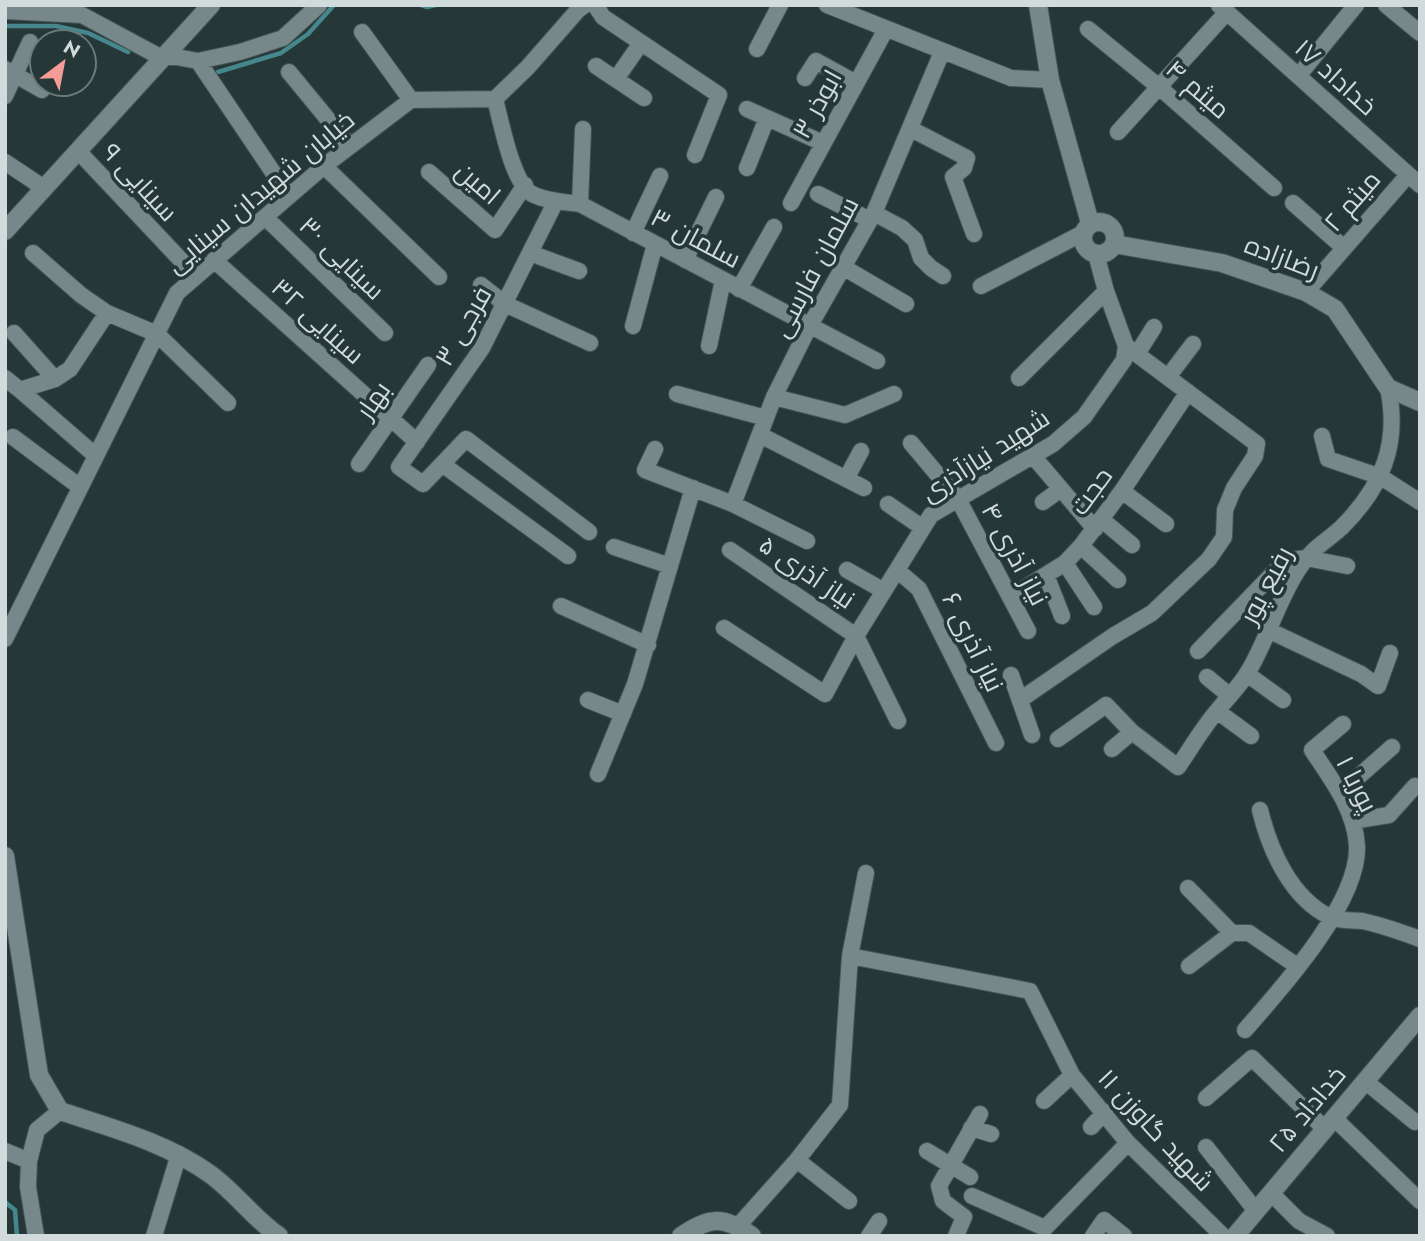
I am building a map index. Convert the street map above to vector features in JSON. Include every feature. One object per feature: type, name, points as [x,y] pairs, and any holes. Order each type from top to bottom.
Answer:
[{"type":"street","points":[[5,231],[211,5]]},
{"type":"street","points":[[13,9],[82,15],[162,58],[172,56],[198,61],[240,52],[283,37],[319,5]]},
{"type":"street","points":[[362,32],[411,100],[495,99],[585,5]]},
{"type":"street","points":[[595,5],[603,17],[719,95],[695,155]]},
{"type":"street","points":[[757,49],[780,5]]},
{"type":"street","points":[[827,5],[1011,78],[1050,80]]},
{"type":"street","points":[[1299,75],[1356,5]]},
{"type":"street","points":[[1386,5],[1420,33]]},
{"type":"street","points":[[1020,700],[1113,636],[1152,613],[1209,559],[1224,537],[1225,510],[1234,488],[1255,456],[1257,444],[1131,350],[1106,291],[1096,254],[1085,246],[1087,228],[1034,7]]},
{"type":"street","points":[[1118,132],[1223,9]]},
{"type":"street","name":"خداداد ۱۷","points":[[1223,9],[1414,180]]},
{"type":"street","name":"ابوذر ۳","points":[[791,203],[886,29]]},
{"type":"street","name":"میثم ۴","points":[[1088,29],[1275,188]]},
{"type":"street","points":[[616,79],[641,43]]},
{"type":"street","points":[[5,96],[11,72],[28,45]]},
{"type":"street","name":"سلمان فارسی","points":[[733,504],[774,397],[809,327],[872,217],[942,52]]},
{"type":"street","points":[[198,61],[289,196]]},
{"type":"street","points":[[805,78],[816,61],[856,83]]},
{"type":"street","points":[[596,66],[644,98]]},
{"type":"street","points":[[11,72],[28,82]]},
{"type":"street","points":[[289,72],[349,145]]},
{"type":"street","points":[[495,99],[513,168],[525,186]]},
{"type":"street","name":"خیابان شهیدان سینایی","points":[[5,639],[177,293],[349,145],[411,100]]},
{"type":"street","points":[[747,109],[824,143]]},
{"type":"street","points":[[747,168],[767,118]]},
{"type":"street","points":[[580,204],[583,129]]},
{"type":"street","points":[[911,129],[967,158],[964,168],[953,177],[974,234]]},
{"type":"street","name":"سینایی ۹","points":[[78,151],[196,276]]},
{"type":"street","points":[[5,162],[44,188]]},
{"type":"street","points":[[324,166],[439,278]]},
{"type":"street","name":"امین","points":[[429,172],[495,230],[525,186]]},
{"type":"street","points":[[633,233],[660,176]]},
{"type":"street","name":"میثم ۲","points":[[1306,292],[1344,248],[1414,180]]},
{"type":"street","name":"سلمان ۳","points":[[525,186],[530,193],[556,201],[580,204],[877,361]]},
{"type":"street","points":[[818,194],[902,228],[915,240],[921,258],[943,276]]},
{"type":"street","points":[[685,260],[716,197]]},
{"type":"street","name":"فرجی ۳","points":[[442,464],[423,484],[399,467],[482,348],[556,201]]},
{"type":"street","points":[[1293,203],[1344,248]]},
{"type":"street","name":"سینایی ۳۰","points":[[266,218],[384,332]]},
{"type":"street","points":[[981,286],[1097,221],[1110,225],[1116,237],[1107,252],[1096,254]]},
{"type":"street","points":[[739,289],[774,227]]},
{"type":"street","points":[[633,326],[656,244]]},
{"type":"street","name":"رضازاده","points":[[1114,244],[1222,263],[1306,292],[1335,309],[1388,388]]},
{"type":"street","points":[[33,253],[81,295],[107,313],[157,334],[228,403]]},
{"type":"street","points":[[530,253],[579,271]]},
{"type":"street","name":"سینایی ۳۲","points":[[214,260],[417,442]]},
{"type":"street","points":[[843,267],[906,304]]},
{"type":"street","points":[[709,346],[723,281]]},
{"type":"street","points":[[481,285],[505,304],[590,343]]},
{"type":"street","points":[[1019,378],[1106,291]]},
{"type":"street","points":[[20,390],[55,379],[70,369],[107,313]]},
{"type":"street","name":"شهید نیازآذری","points":[[724,628],[825,694],[856,636],[931,515],[1053,444],[1084,417],[1131,350],[1154,327]]},
{"type":"street","points":[[14,333],[55,379]]},
{"type":"street","points":[[1168,377],[1193,344]]},
{"type":"street","name":"بهار","points":[[359,464],[428,365]]},
{"type":"street","points":[[5,378],[96,456]]},
{"type":"street","points":[[1388,388],[1420,402]]},
{"type":"street","name":"رفیع پور","points":[[1132,732],[1178,767],[1247,674],[1306,558],[1366,502],[1381,477],[1390,445],[1393,408],[1388,388]]},
{"type":"street","name":"حجت","points":[[1010,597],[1065,563],[1080,547],[1122,491],[1188,391]]},
{"type":"street","points":[[677,394],[766,418]]},
{"type":"street","points":[[774,397],[845,415],[894,394]]},
{"type":"street","points":[[760,435],[864,488]]},
{"type":"street","points":[[1322,436],[1328,459],[1381,477],[1420,502]]},
{"type":"street","points":[[13,437],[80,487]]},
{"type":"street","points":[[568,556],[442,464],[466,439],[589,531]]},
{"type":"street","name":"نیاز آذری ۴","points":[[911,443],[958,499],[1028,631]]},
{"type":"street","points":[[655,449],[645,470],[733,504],[807,541]]},
{"type":"street","points":[[846,479],[861,451]]},
{"type":"street","points":[[1033,456],[1061,489],[1098,524],[1132,545]]},
{"type":"street","points":[[598,774],[648,645],[693,488]]},
{"type":"street","points":[[1043,502],[1061,489]]},
{"type":"street","points":[[1122,491],[1166,524]]},
{"type":"street","points":[[888,504],[923,528]]},
{"type":"street","points":[[614,547],[670,566]]},
{"type":"street","points":[[1080,547],[1118,580]]},
{"type":"street","name":"نیاز آذری ۵","points":[[730,550],[856,636]]},
{"type":"street","points":[[1198,651],[1285,561],[1306,558],[1347,566]]},
{"type":"street","points":[[1065,563],[1094,607]]},
{"type":"street","points":[[847,570],[884,591]]},
{"type":"street","name":"نیاز آذری ۶","points":[[897,570],[919,589],[996,743]]},
{"type":"street","points":[[1046,575],[1062,615]]},
{"type":"street","points":[[561,607],[648,645]]},
{"type":"street","points":[[1270,631],[1361,674],[1378,686],[1390,653]]},
{"type":"street","points":[[856,636],[898,721]]},
{"type":"street","points":[[1247,674],[1283,700]]},
{"type":"street","points":[[1012,675],[1032,735]]},
{"type":"street","points":[[1207,677],[1230,696]]},
{"type":"street","points":[[588,700],[622,714]]},
{"type":"street","points":[[1058,739],[1107,705],[1132,732],[1112,749]]},
{"type":"street","points":[[1217,711],[1251,736]]},
{"type":"street","name":"پوریا ۱","points":[[1245,1030],[1281,989],[1332,918],[1351,881],[1357,847],[1352,821],[1340,793],[1312,750],[1343,724]]},
{"type":"street","points":[[1340,793],[1392,747]]},
{"type":"street","points":[[1352,821],[1389,815],[1415,786]]},
{"type":"street","points":[[1260,810],[1267,838],[1285,872],[1306,900],[1332,918],[1364,921],[1420,939]]},
{"type":"street","points":[[5,856],[39,1075],[60,1111],[179,1154],[212,1176],[261,1230],[279,1236]]},
{"type":"street","points":[[681,1236],[716,1219],[745,1231],[840,1105],[850,956],[866,873]]},
{"type":"street","points":[[1188,888],[1232,933]]},
{"type":"street","points":[[1189,966],[1232,933],[1249,933],[1297,966]]},
{"type":"street","name":"شهید گاوزن ۱۱","points":[[850,956],[1030,991],[1072,1074],[1128,1143],[1223,1236]]},
{"type":"street","name":"خداداد ۲۵","points":[[1235,1236],[1420,1017]]},
{"type":"street","points":[[1206,1098],[1252,1058],[1420,1201]]},
{"type":"street","points":[[1044,1101],[1072,1074]]},
{"type":"street","points":[[1365,1081],[1415,1122]]},
{"type":"street","points":[[36,1236],[28,1187],[29,1161],[37,1130],[60,1111]]},
{"type":"street","points":[[1091,1127],[1105,1112]]},
{"type":"street","points":[[956,1236],[964,1217],[943,1201],[939,1186],[976,1121],[991,1134]]},
{"type":"street","points":[[972,1196],[1045,1228],[1128,1143]]},
{"type":"street","points":[[1206,1147],[1256,1211]]},
{"type":"street","points":[[5,1151],[29,1161]]},
{"type":"street","points":[[926,1151],[970,1177]]},
{"type":"street","points":[[154,1236],[179,1154]]},
{"type":"street","points":[[797,1160],[849,1201]]},
{"type":"street","points":[[1271,1193],[1299,1221],[1327,1236]]},
{"type":"street","points":[[1093,1236],[1104,1220],[1124,1236]]},
{"type":"street","points":[[869,1236],[879,1221]]},
{"type":"waterway","points":[[218,72],[281,53],[308,34],[334,5]]},
{"type":"waterway","points":[[421,5],[436,5]]},
{"type":"waterway","points":[[5,26],[56,26],[88,33],[128,52]]},
{"type":"waterway","points":[[5,1202],[15,1210],[17,1236]]}]
